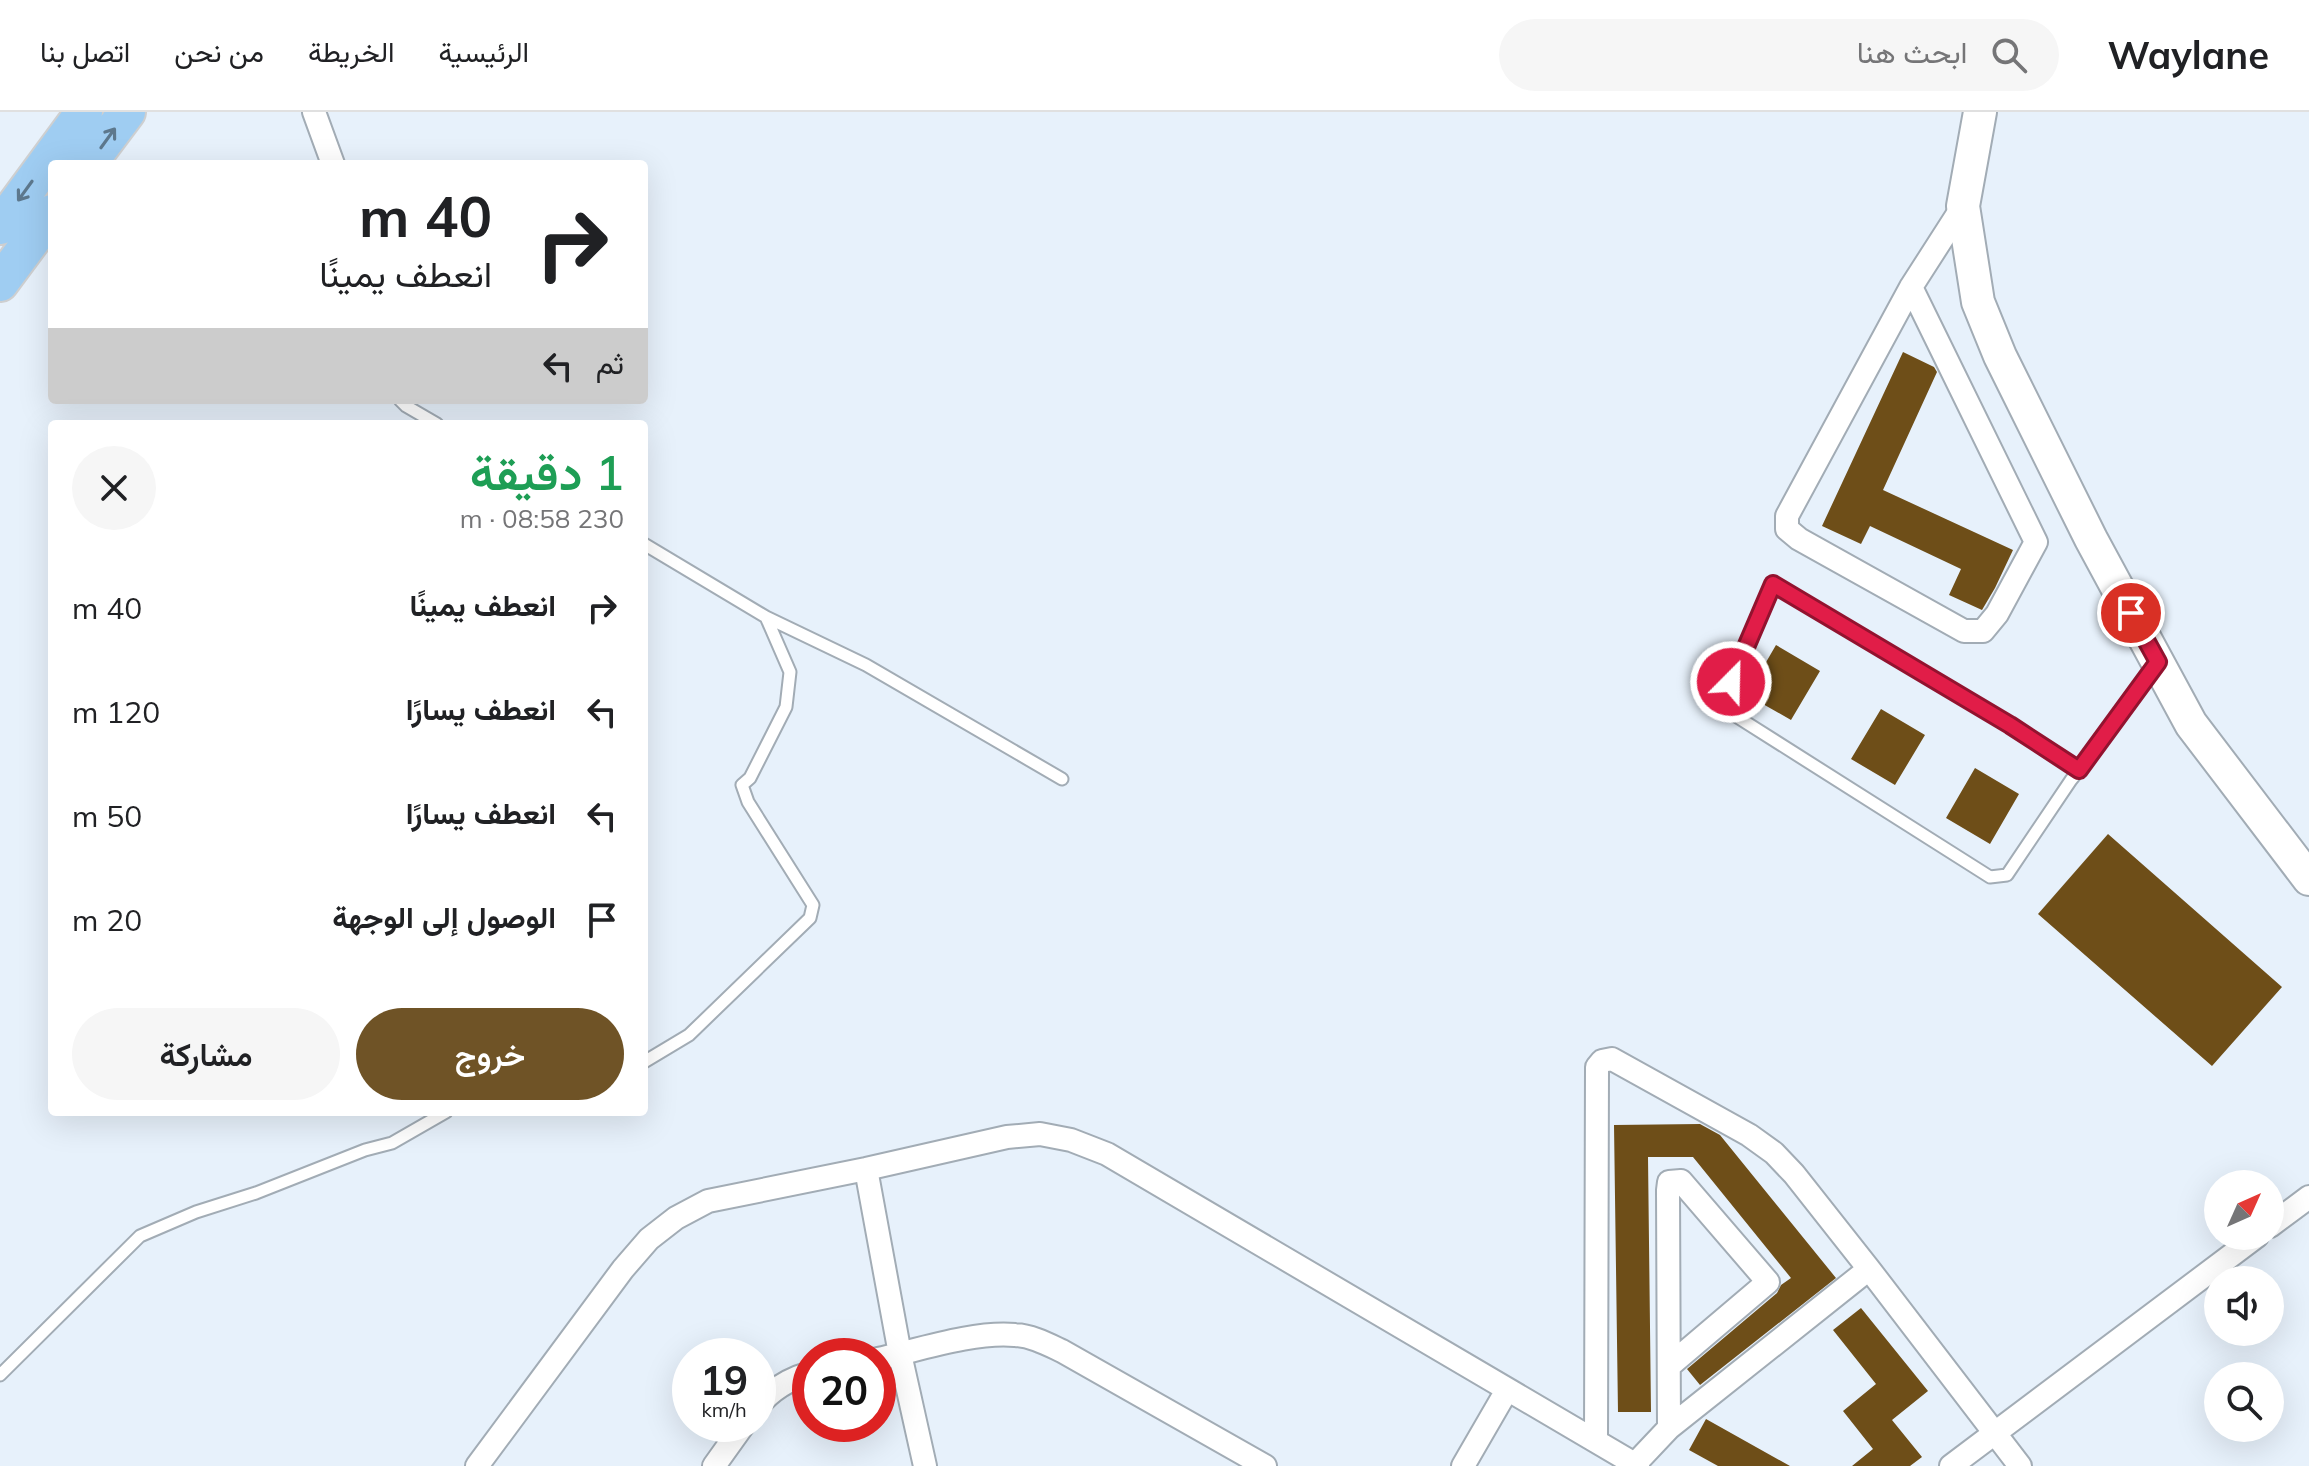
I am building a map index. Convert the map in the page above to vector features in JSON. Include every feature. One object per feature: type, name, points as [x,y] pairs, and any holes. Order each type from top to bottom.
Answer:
[{"type":"main road","points":[[49,160],[84,112]]},
{"type":"main road","points":[[91,160],[127,112]]},
{"type":"main road","points":[[1980,112],[1963,206],[1978,302],[2000,356],[2091,539],[2191,724],[2309,879]]},
{"type":"main road","points":[[0,226],[48,161]]},
{"type":"main road","points":[[0,283],[48,218]]},
{"type":"street","points":[[314,112],[332,160]]},
{"type":"street","points":[[1911,287],[2036,542],[1997,614],[1983,631],[1964,631],[1799,539],[1787,529],[1787,516],[1911,287],[1963,206]]},
{"type":"street","points":[[1596,1441],[1597,1067],[1602,1061],[1612,1059],[1749,1135],[1774,1153],[1869,1269],[2020,1466]]},
{"type":"street","points":[[477,1466],[623,1269],[649,1239],[676,1218],[708,1201],[1007,1137],[1040,1134],[1071,1140],[1107,1154],[1636,1465],[1669,1428],[1869,1269]]},
{"type":"street","points":[[866,1169],[887,1338]]},
{"type":"street","points":[[1669,1366],[1768,1282],[1681,1181],[1669,1182],[1668,1190],[1669,1428]]},
{"type":"street","points":[[2284,1216],[2309,1197]]},
{"type":"street","points":[[1951,1466],[2238,1250]]},
{"type":"street","points":[[896,1356],[995,1335],[1039,1340],[1265,1466]]},
{"type":"street","points":[[896,1378],[925,1466]]},
{"type":"street","points":[[1463,1466],[1507,1390]]},
{"type":"street","points":[[714,1466],[731,1442]]},
{"type":"lane","points":[[404,404],[430,420]]},
{"type":"lane","points":[[648,546],[766,617],[866,665],[1062,779]]},
{"type":"lane","points":[[2079,770],[2010,725],[1773,584],[1720,706],[1990,877],[2007,875],[2158,662]]},
{"type":"lane","points":[[648,1060],[689,1035],[810,918],[813,905],[748,802],[742,785],[750,778],[786,707],[790,672],[766,617]]},
{"type":"lane","points":[[0,1375],[140,1236],[196,1212],[392,1143],[439,1116]]},
{"type":"building","points":[[1903,352],[1934,367],[1937,372],[1883,490],[2013,550],[1982,610],[1949,595],[1961,569],[1870,526],[1861,544],[1822,526]]},
{"type":"building","points":[[1776,645],[1820,671],[1791,720],[1747,695]]},
{"type":"building","points":[[1881,709],[1925,735],[1895,785],[1851,759]]},
{"type":"building","points":[[1975,768],[2019,794],[1990,844],[1946,818]]},
{"type":"building","points":[[2108,834],[2282,987],[2212,1066],[2038,914]]},
{"type":"building","points":[[1700,1124],[1720,1135],[1836,1278],[1700,1385],[1687,1369],[1791,1278],[1693,1157],[1648,1157],[1651,1412],[1618,1412],[1614,1125]]},
{"type":"building","points":[[1861,1308],[1928,1391],[1892,1420],[1922,1457],[1910,1466],[1852,1466],[1873,1449],[1843,1411],[1876,1384],[1833,1330]]},
{"type":"building","points":[[1706,1419],[1790,1466],[1718,1466],[1689,1450]]},
{"type":"route","points":[[1731,682],[1773,584],[2010,725],[2079,770],[2158,662],[2131,613]]}]
